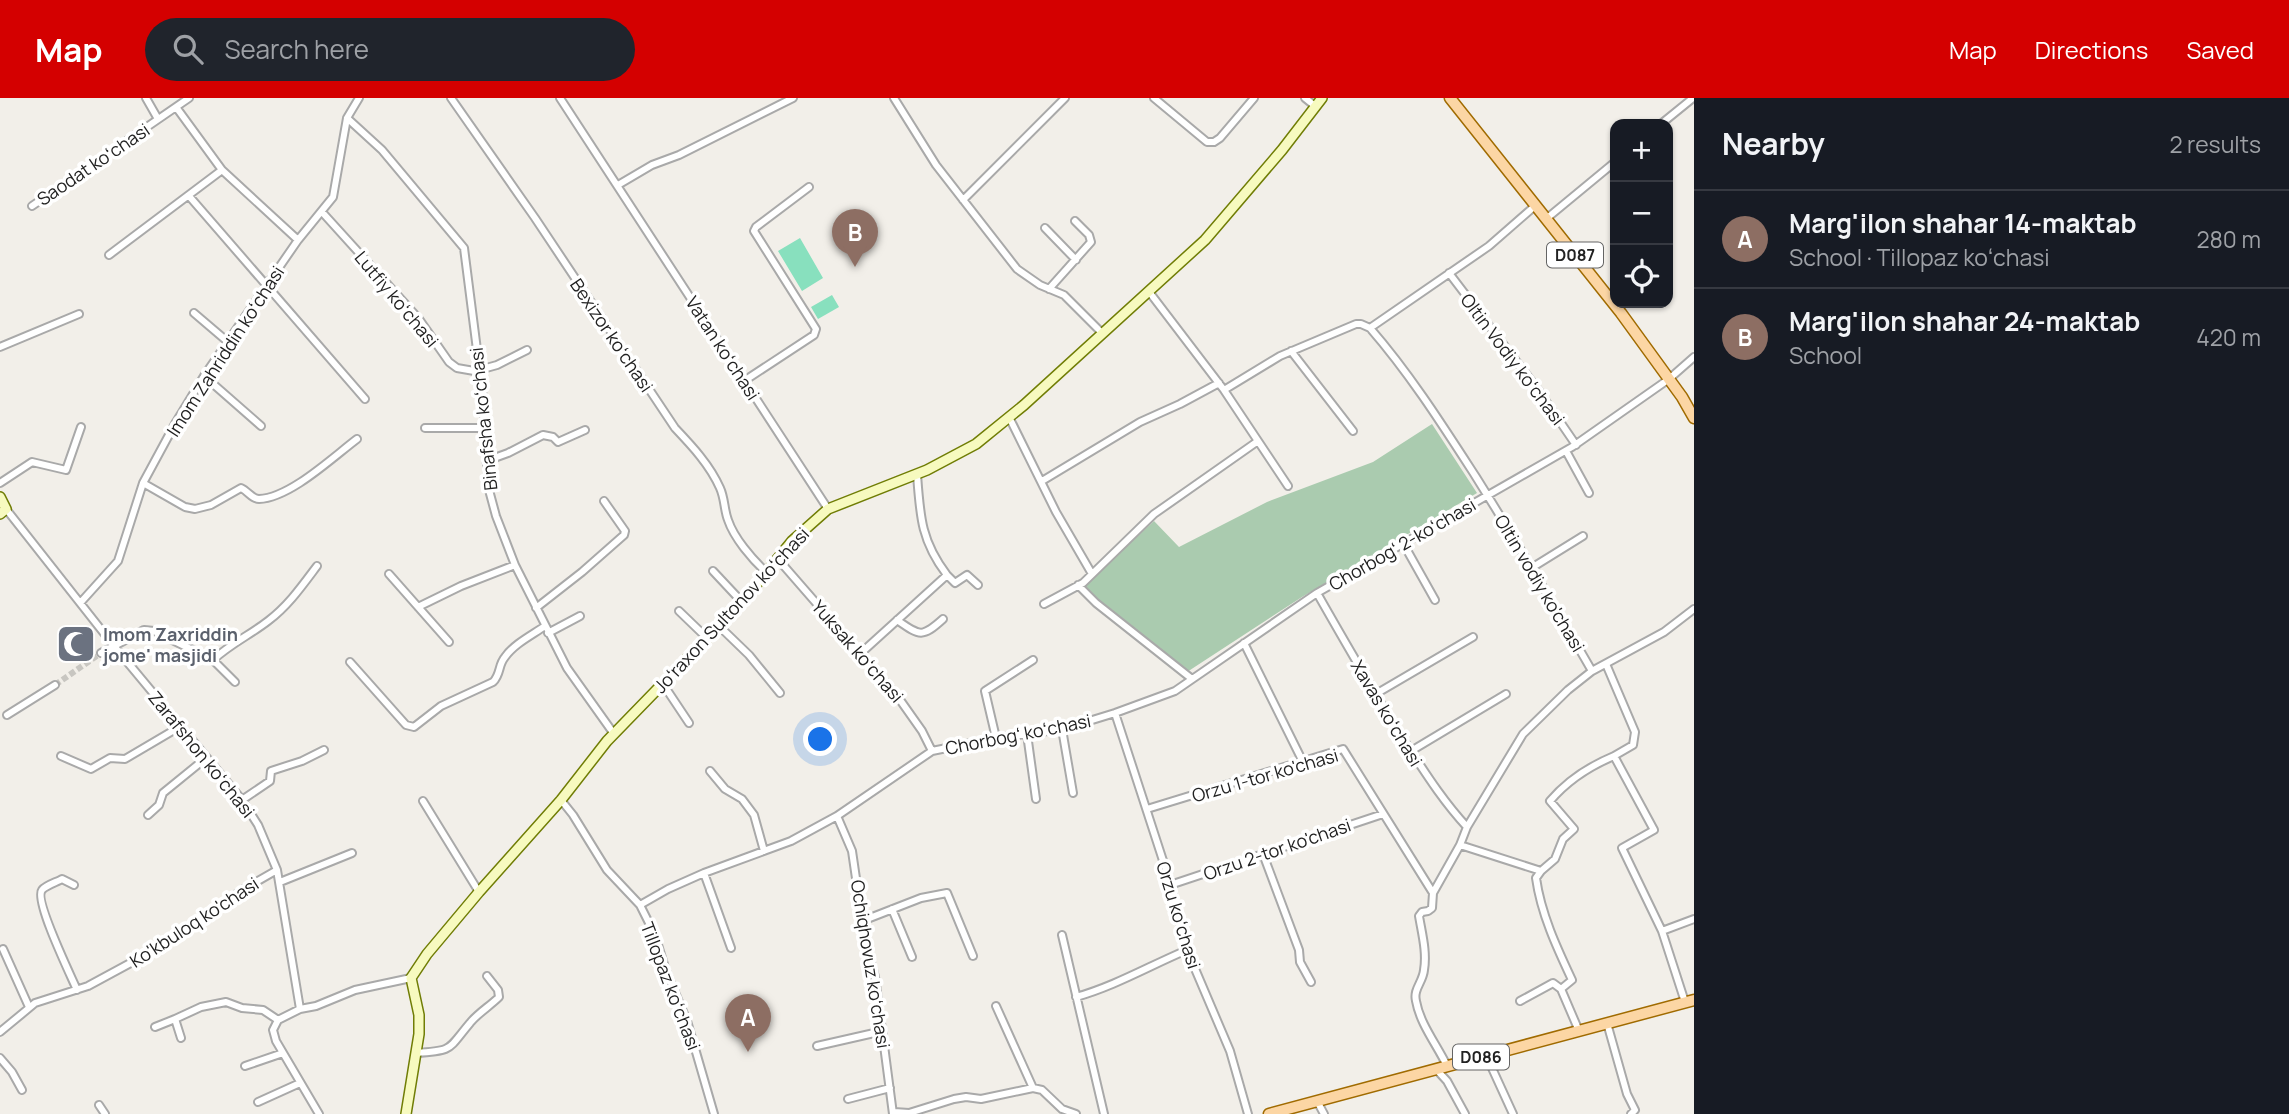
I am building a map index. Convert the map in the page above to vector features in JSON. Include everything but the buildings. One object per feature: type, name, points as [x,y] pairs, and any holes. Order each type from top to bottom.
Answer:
[{"type":"main road","name":"D087","points":[[1450,98],[1621,313],[1694,418]]},
{"type":"main road","name":"D086","points":[[1269,1114],[1690,1001]]},
{"type":"street","points":[[146,98],[158,119]]},
{"type":"street","name":"Saodat koʻchasi","points":[[32,206],[190,98]]},
{"type":"street","name":"Imom Zahriddin koʻchasi","points":[[81,602],[118,561],[144,483],[204,376],[298,240],[333,197],[347,118],[359,98]]},
{"type":"street","name":"Bexizor koʻchasi","points":[[451,98],[535,218],[675,428],[688,440],[708,469],[720,488],[728,521],[766,572]]},
{"type":"street","name":"Vatan koʻchasi","points":[[560,98],[828,509]]},
{"type":"street","points":[[618,185],[652,165],[679,155],[793,98]]},
{"type":"street","points":[[894,98],[936,165],[1017,269],[1064,295],[1102,333]]},
{"type":"street","points":[[963,200],[1065,98]]},
{"type":"street","points":[[1154,98],[1207,142],[1220,138],[1254,98]]},
{"type":"street","points":[[1305,98],[1315,106]]},
{"type":"street","name":"Joʻraxon Sultonov koʻchasi","points":[[411,978],[427,954],[478,892],[561,800],[614,734],[742,602],[792,541],[828,509],[917,474],[976,443],[1009,417],[1150,293],[1205,240],[1282,150],[1322,98]]},
{"type":"street","points":[[1667,119],[1693,98]]},
{"type":"street","points":[[176,107],[222,170],[298,240]]},
{"type":"street","name":"Binafsha koʻchasi","points":[[347,118],[382,150],[464,248],[480,371],[489,490],[496,516],[515,565],[548,633],[567,668],[614,734]]},
{"type":"street","points":[[1546,219],[1610,166]]},
{"type":"street","points":[[109,255],[222,170]]},
{"type":"street","points":[[744,381],[814,335],[816,329],[754,231],[755,227],[809,187]]},
{"type":"street","points":[[189,196],[365,399]]},
{"type":"street","points":[[1370,328],[1489,246],[1536,205]]},
{"type":"street","name":"Lutfiy koʻchasi","points":[[323,212],[418,320],[449,362],[457,368],[480,371]]},
{"type":"street","points":[[1049,289],[1092,240],[1076,221]]},
{"type":"street","points":[[1045,228],[1076,260]]},
{"type":"street","name":"Oltin Vodiy koʻchasi","points":[[1449,273],[1539,391],[1576,445]]},
{"type":"street","points":[[1150,293],[1219,383],[1288,486]]},
{"type":"street","points":[[194,313],[228,342]]},
{"type":"street","points":[[0,348],[79,314]]},
{"type":"street","points":[[1224,390],[1291,351],[1356,324],[1370,328],[1440,420],[1487,495],[1576,445],[1669,379],[1694,356]]},
{"type":"street","points":[[480,371],[527,350]]},
{"type":"street","points":[[1291,351],[1353,431]]},
{"type":"street","points":[[204,376],[261,425]]},
{"type":"street","points":[[1042,481],[1140,422],[1219,383]]},
{"type":"street","points":[[1009,417],[1056,512],[1092,574]]},
{"type":"street","points":[[0,482],[32,462],[66,470],[81,427]]},
{"type":"street","points":[[425,428],[484,428]]},
{"type":"street","points":[[486,461],[543,435],[553,437],[558,442],[585,430]]},
{"type":"street","points":[[144,483],[185,507],[195,509],[206,507],[241,488],[260,499],[281,493],[295,485],[358,439]]},
{"type":"street","points":[[1044,604],[1078,585],[1154,514],[1258,441]]},
{"type":"street","points":[[1566,451],[1589,493]]},
{"type":"street","points":[[917,474],[921,520],[933,556],[955,583],[967,575],[978,585]]},
{"type":"street","name":"Chorbogʻ 2-koʻchasi","points":[[1317,593],[1487,495]]},
{"type":"street","name":"Oltin vodiy ko'chasi","points":[[1487,495],[1533,567],[1592,671]]},
{"type":"street","name":"Zarafshon koʻchasi","points":[[0,497],[3,512],[81,602],[114,646],[242,800],[258,825],[280,882],[300,1009]]},
{"type":"street","points":[[537,608],[624,535],[625,531],[604,501]]},
{"type":"street","points":[[1533,567],[1583,536]]},
{"type":"street","points":[[1403,543],[1435,600]]},
{"type":"street","name":"Yuksak koʻchasi","points":[[777,558],[898,697],[922,731],[932,751]]},
{"type":"street","points":[[418,607],[461,586],[515,565]]},
{"type":"street","points":[[213,660],[236,640],[269,621],[295,596],[317,566]]},
{"type":"street","points":[[713,571],[742,602]]},
{"type":"street","points":[[389,574],[449,642]]},
{"type":"street","points":[[861,653],[947,575]]},
{"type":"street","points":[[1078,585],[1096,603],[1192,679]]},
{"type":"street","name":"Chorbogʻ koʻchasi","points":[[640,905],[704,873],[791,841],[837,816],[932,751],[996,738],[1062,729],[1175,691],[1317,593]]},
{"type":"street","name":"Xavas koʻchasi","points":[[1317,593],[1374,695],[1445,804],[1467,827]]},
{"type":"street","points":[[1447,1066],[1420,1015],[1415,999],[1416,989],[1424,974],[1425,954],[1419,915],[1432,908],[1433,893],[1467,827],[1523,734],[1568,690],[1592,671],[1664,632],[1694,609]]},
{"type":"street","points":[[679,611],[707,638]]},
{"type":"street","points":[[548,633],[580,616]]},
{"type":"street","points":[[897,620],[921,634],[927,633],[943,619]]},
{"type":"street","points":[[350,662],[406,725],[414,727],[441,706],[493,682],[498,677],[501,662],[506,655],[545,625]]},
{"type":"street","points":[[719,626],[749,655],[780,692]]},
{"type":"street","points":[[101,653],[148,630],[163,634],[213,660],[234,682]]},
{"type":"street","points":[[1374,695],[1473,637]]},
{"type":"street","points":[[1244,643],[1303,762]]},
{"type":"street","points":[[996,738],[985,691],[1033,660]]},
{"type":"street","points":[[1561,989],[1572,981],[1552,936],[1536,878],[1555,859],[1563,839],[1574,829],[1550,801],[1558,791],[1595,764],[1633,745],[1635,732],[1606,664]]},
{"type":"street","points":[[663,684],[689,723]]},
{"type":"street","points":[[8,715],[55,685]]},
{"type":"street","points":[[1411,751],[1506,694]]},
{"type":"street","name":"Orzu koʻchasi","points":[[1115,713],[1147,809],[1187,950],[1230,1051],[1248,1114]]},
{"type":"street","points":[[61,756],[91,769],[110,758],[120,761],[125,759],[181,726]]},
{"type":"street","points":[[1062,729],[1073,793]]},
{"type":"street","points":[[1027,734],[1036,799]]},
{"type":"street","name":"Orzu 1-tor ko'chasi","points":[[1147,809],[1343,749],[1433,893]]},
{"type":"street","points":[[242,800],[270,782],[271,771],[302,761],[324,750]]},
{"type":"street","points":[[1614,756],[1654,830],[1622,848],[1690,1001]]},
{"type":"street","points":[[148,816],[159,806],[165,791],[206,758]]},
{"type":"street","points":[[710,771],[725,789],[742,799],[754,816],[764,851]]},
{"type":"street","name":"Tillopaz koʻchasi","points":[[561,800],[607,870],[640,905],[655,935],[666,971],[687,1021],[714,1114]]},
{"type":"street","points":[[423,801],[478,892]]},
{"type":"street","name":"Orzu 2-tor ko'chasi","points":[[1170,886],[1383,814]]},
{"type":"street","name":"Ochiqhovuz koʻchasi","points":[[837,816],[852,851],[883,1031],[893,1113]]},
{"type":"street","points":[[1460,845],[1541,871]]},
{"type":"street","points":[[280,882],[352,853]]},
{"type":"street","points":[[1263,854],[1300,962],[1311,982]]},
{"type":"street","name":"Ko'kbuloq ko'chasi","points":[[0,1032],[29,1007],[52,996],[100,980],[173,940],[242,890],[277,870]]},
{"type":"street","points":[[704,873],[731,948]]},
{"type":"street","points":[[74,885],[62,879],[42,890],[40,894],[48,923],[76,990]]},
{"type":"street","points":[[862,921],[921,898],[947,892],[972,956]]},
{"type":"street","points":[[892,909],[912,957]]},
{"type":"street","points":[[1661,931],[1694,919]]},
{"type":"street","points":[[1062,935],[1104,1114]]},
{"type":"street","points":[[3,949],[29,1007]]},
{"type":"street","points":[[1076,997],[1124,981],[1187,950]]},
{"type":"street","points":[[416,1053],[440,1051],[454,1044],[470,1023],[499,998],[498,990],[487,976]]},
{"type":"street","points":[[319,1114],[283,1053],[273,1030],[278,1020],[300,1009],[316,1006],[355,990],[411,978],[419,1015],[406,1114]]},
{"type":"street","points":[[1520,1001],[1553,983],[1561,989],[1579,1031]]},
{"type":"street","points":[[155,1027],[201,1007],[226,1002],[242,1008],[263,1010],[278,1020]]},
{"type":"street","points":[[996,1006],[1033,1088]]},
{"type":"street","points":[[175,1019],[181,1038]]},
{"type":"street","points":[[1607,1023],[1635,1113]]},
{"type":"street","points":[[817,1046],[883,1031]]},
{"type":"street","points":[[245,1066],[283,1053]]},
{"type":"street","points":[[1486,1055],[1513,1114]]},
{"type":"street","points":[[0,1058],[22,1090]]},
{"type":"street","points":[[1436,1069],[1447,1081],[1465,1114]]},
{"type":"street","points":[[258,1102],[300,1083]]},
{"type":"street","points":[[848,1099],[890,1088]]},
{"type":"street","points":[[893,1113],[909,1113],[954,1099],[981,1098],[1033,1088],[1042,1090],[1062,1109],[1076,1114]]},
{"type":"street","points":[[1317,1101],[1324,1114]]},
{"type":"street","points":[[99,1105],[104,1114]]},
{"type":"green space","points":[[800,238],[823,278],[802,291],[778,251]]},
{"type":"green space","points":[[832,295],[839,307],[818,319],[811,307]]},
{"type":"green space","points":[[1432,424],[1477,493],[1302,597],[1187,672],[1082,587],[1154,521],[1179,547],[1267,502],[1373,462]]},
{"type":"tunnel","points":[[55,685],[101,653]]},
{"type":"place","name":"Marg'ilon shahar 24-maktab","points":[[855,267]]},
{"type":"place","name":"Imom Zaxriddin jome' masjidi","points":[[76,644]]},
{"type":"place","name":"Marg'ilon shahar 14-maktab","points":[[748,1052]]}]
